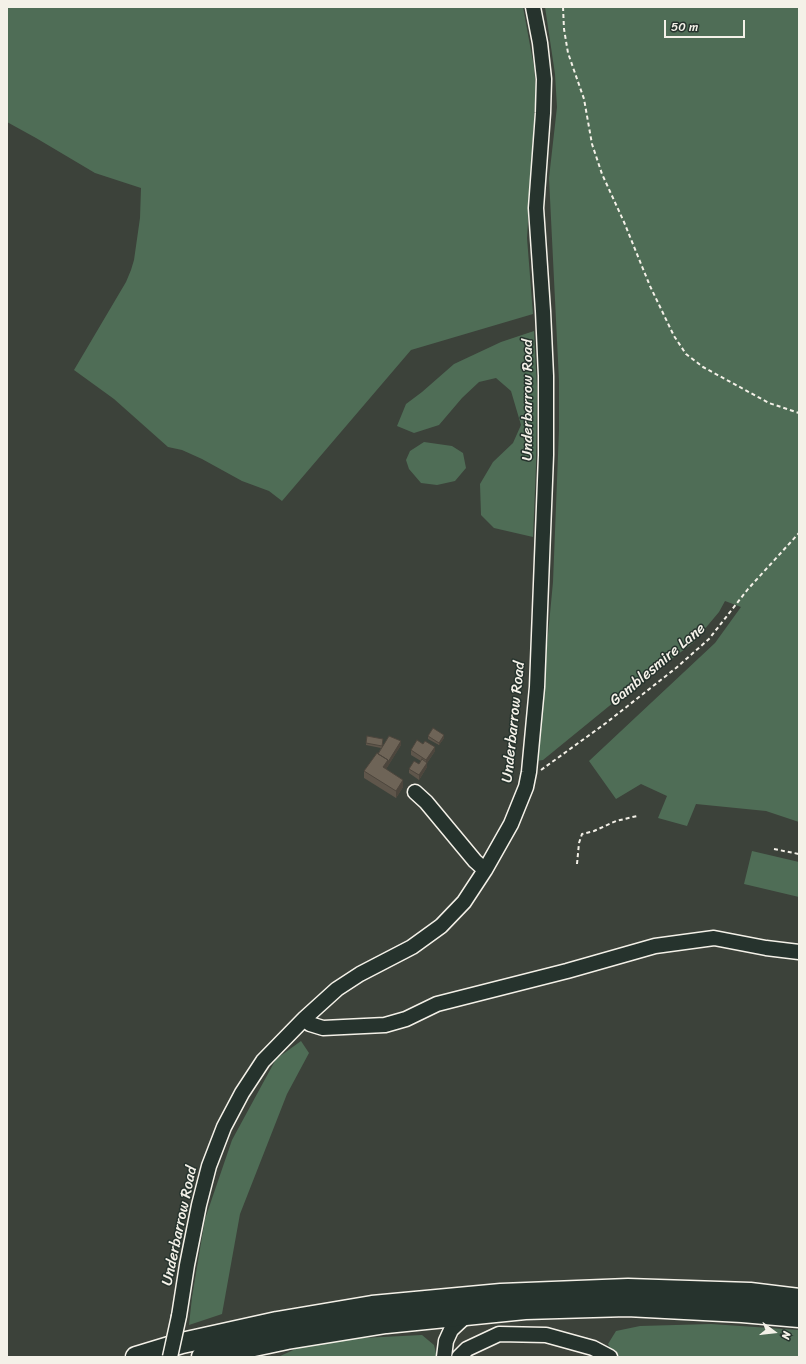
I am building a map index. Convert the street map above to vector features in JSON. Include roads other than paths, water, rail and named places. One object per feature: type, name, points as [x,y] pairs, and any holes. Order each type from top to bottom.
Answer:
[{"type":"highway","points":[[136,1357],[189,1341],[277,1322],[365,1307],[501,1294],[628,1289],[750,1293],[799,1299]]},
{"type":"highway","points":[[202,1357],[287,1339],[386,1323],[525,1309],[627,1306],[742,1312],[799,1317]]},
{"type":"street","name":"Underbarrow Road","points":[[170,1357],[180,1316],[187,1265],[199,1205],[209,1166],[224,1127],[242,1093],[263,1061],[305,1018],[338,989],[360,974],[412,946],[441,926],[464,902],[486,870],[511,824],[526,787],[529,772],[537,687],[546,455],[543,311],[536,208],[544,79],[540,43],[533,7]]},
{"type":"street","points":[[415,792],[426,802],[475,861],[486,870]]},
{"type":"street","points":[[305,1018],[310,1024],[323,1028],[385,1025],[406,1019],[437,1004],[567,971],[655,946],[714,938],[766,948],[799,952]]},
{"type":"street","points":[[444,1357],[446,1341],[451,1330],[468,1314]]},
{"type":"street","points":[[426,1319],[440,1327],[446,1341]]},
{"type":"street","points":[[459,1357],[467,1349],[499,1334],[546,1335],[594,1348],[610,1357]]}]
